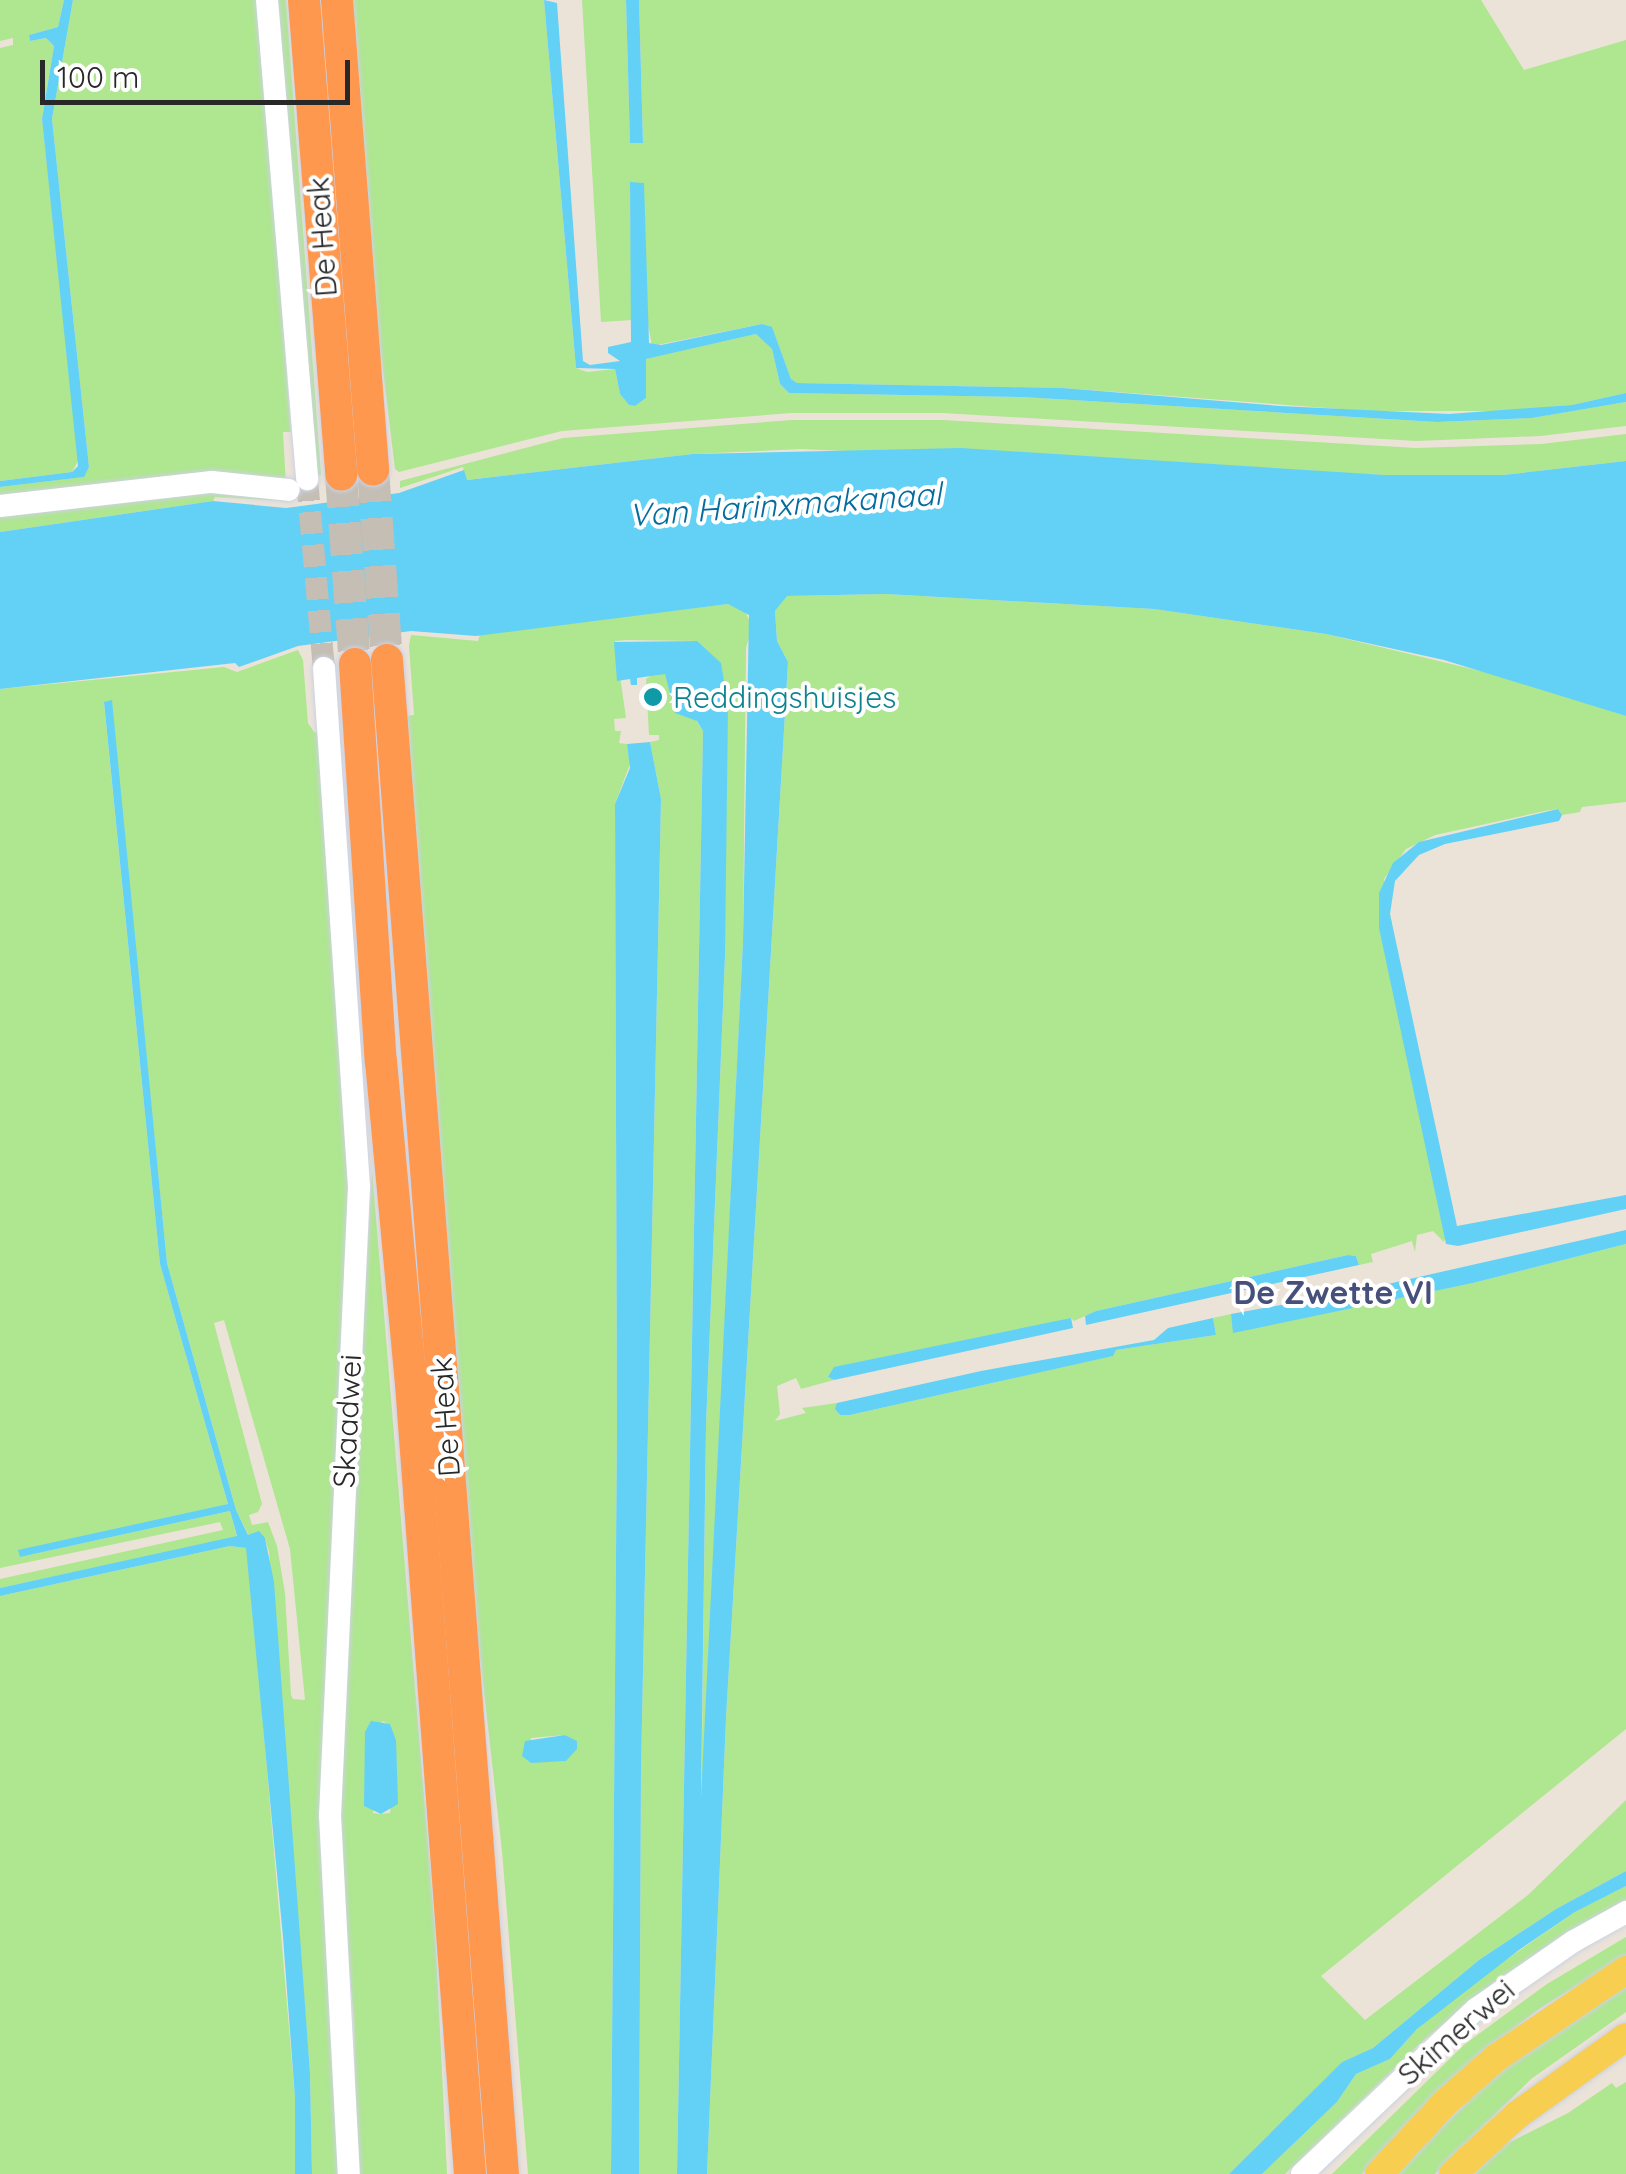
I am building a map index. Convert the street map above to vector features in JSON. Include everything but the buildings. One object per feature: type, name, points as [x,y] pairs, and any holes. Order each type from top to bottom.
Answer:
[{"type":"highway","name":"De Heak","points":[[304,0],[357,473],[337,0]]},
{"type":"highway","name":"De Heak","points":[[356,664],[381,1060],[411,1384],[470,2174]]},
{"type":"highway","name":"De Heak","points":[[356,664],[503,2174]]},
{"type":"main road","points":[[1379,2174],[1445,2103],[1496,2058],[1626,1970]]},
{"type":"main road","points":[[1453,2174],[1517,2115],[1626,2037]]},
{"type":"street","points":[[0,506],[212,482],[298,484],[267,0]]},
{"type":"street","name":"Skaadwei","points":[[350,2174],[330,1815],[359,1186],[356,664]]},
{"type":"street","name":"Skimerwei","points":[[1302,2174],[1476,2009],[1574,1940],[1626,1912]]},
{"type":"green space","points":[[0,0],[64,0],[58,27],[29,35],[30,41],[46,38],[54,46],[42,119],[79,459],[72,472],[0,481],[0,48],[13,45],[13,38],[0,41]]},
{"type":"green space","points":[[73,0],[259,0],[291,432],[283,432],[286,486],[0,502],[0,487],[83,477],[89,467],[52,119]]},
{"type":"green space","points":[[277,0],[286,0],[321,475],[316,475]]},
{"type":"green space","points":[[352,0],[544,0],[576,368],[587,372],[615,369],[620,394],[629,405],[635,406],[646,398],[645,359],[756,334],[772,349],[780,384],[789,393],[1022,397],[1437,422],[1532,418],[1626,402],[1626,426],[1540,436],[1416,441],[943,413],[792,413],[562,431],[399,472],[395,469],[377,321]]},
{"type":"green space","points":[[582,0],[626,0],[630,143],[643,142],[639,0],[1481,0],[1524,70],[1626,40],[1626,393],[1572,405],[1508,411],[1367,411],[1063,388],[797,383],[791,379],[772,328],[762,324],[652,346],[647,319],[643,183],[630,183],[632,320],[601,322]]},
{"type":"green space","points":[[792,420],[943,420],[1416,448],[1541,444],[1626,434],[1626,461],[1503,475],[1385,475],[801,449],[693,454],[466,480],[463,467],[400,488],[400,481],[563,438]]},
{"type":"green space","points":[[185,488],[289,495],[288,501],[215,497],[213,501],[0,532],[0,511]]},
{"type":"green space","points":[[886,594],[1154,609],[1326,634],[1522,681],[1626,716],[1626,802],[1582,807],[1580,812],[1562,815],[1558,809],[1545,811],[1435,835],[1406,849],[1384,879],[1446,1234],[1444,1242],[1433,1231],[1417,1235],[1415,1252],[1412,1241],[1371,1254],[1373,1262],[1359,1265],[1356,1256],[1348,1255],[1096,1311],[1074,1321],[1071,1318],[828,1377],[834,1380],[801,1389],[796,1378],[777,1386],[780,1414],[775,1421],[806,1413],[802,1408],[837,1403],[839,1415],[850,1415],[1112,1356],[1116,1350],[1216,1335],[1213,1318],[1231,1314],[1234,1332],[1473,1283],[1626,1244],[1626,1729],[1321,1976],[1365,2020],[1528,1895],[1626,1800],[1626,1871],[1556,1909],[1479,1960],[1373,2048],[1342,2062],[1229,2174],[707,2174],[726,1718],[788,662],[777,641],[775,611],[786,596]]},
{"type":"green space","points":[[728,604],[744,609],[752,626],[746,648],[743,941],[701,1823],[706,1426],[725,956],[697,641],[615,641],[626,718],[614,719],[615,731],[621,731],[619,743],[627,744],[630,764],[615,804],[617,1428],[611,2174],[528,2174],[502,1851],[476,1622],[406,716],[414,715],[411,635],[478,641],[480,634]],"holes":[[[565,1735],[577,1742],[566,1761],[531,1762],[531,1738]]]},
{"type":"green space","points":[[298,650],[303,660],[308,723],[319,733],[350,1168],[320,1829],[339,2174],[312,2174],[310,2073],[269,1552],[265,1538],[249,1536],[236,1510],[167,1263],[111,701],[104,703],[160,1264],[228,1504],[20,1557],[230,1511],[237,1537],[0,1588],[0,1579],[223,1530],[220,1522],[0,1568],[0,689],[224,667],[237,672]],"holes":[[[224,1320],[290,1549],[305,1700],[293,1699],[291,1695],[285,1593],[277,1546],[268,1522],[252,1525],[249,1515],[258,1512],[262,1504],[214,1323]]]},
{"type":"green space","points":[[657,672],[666,674],[703,731],[677,2174],[639,2174],[641,1769],[661,799],[650,742],[659,740],[659,735],[649,735],[646,679]]},
{"type":"green space","points":[[372,1169],[435,1928],[447,2174],[357,2174],[354,2024],[340,1852],[340,1759]],"holes":[[[382,1721],[390,1725],[396,1740],[390,1813],[373,1813]]]},
{"type":"green space","points":[[230,1546],[246,1548],[249,1559],[295,2098],[295,2174],[0,2174],[0,1596]]},
{"type":"green space","points":[[1626,1886],[1626,1901],[1499,1978],[1424,2040],[1285,2174],[1262,2174],[1337,2102],[1356,2074],[1390,2059],[1417,2029],[1471,1984],[1575,1912]]},
{"type":"green space","points":[[1626,1937],[1626,1956],[1539,2009],[1488,2048],[1362,2174],[1332,2174],[1465,2044],[1547,1984]]},
{"type":"green space","points":[[1626,1984],[1626,2012],[1531,2079],[1435,2174],[1394,2174],[1501,2069]]},
{"type":"green space","points":[[1626,2082],[1626,2174],[1476,2174],[1476,2167],[1504,2145],[1568,2113],[1612,2083],[1616,2088]]},
{"type":"water","points":[[64,0],[73,0],[52,119],[89,467],[84,477],[0,487],[0,481],[72,472],[78,466],[42,119],[54,46],[46,38],[30,41],[29,35],[58,27]]},
{"type":"water","points":[[544,0],[557,3],[583,361],[590,365],[620,361],[608,353],[608,347],[631,342],[630,182],[644,183],[649,343],[661,345],[762,324],[772,327],[791,379],[797,383],[1063,388],[1280,406],[1449,414],[1572,405],[1626,393],[1626,402],[1532,418],[1437,422],[1022,397],[789,393],[780,384],[772,349],[756,334],[646,359],[646,398],[635,406],[629,405],[620,394],[615,369],[576,368]]},
{"type":"water","points":[[626,0],[639,0],[643,143],[630,143]]},
{"type":"water","name":"Van Harinxmakanaal","points":[[961,448],[1385,475],[1503,475],[1626,461],[1626,716],[1444,660],[1326,634],[1154,609],[886,594],[787,596],[775,611],[777,641],[788,662],[726,1718],[707,2174],[677,2174],[703,731],[697,721],[675,713],[665,674],[637,678],[637,685],[631,685],[630,679],[617,681],[614,642],[697,641],[721,663],[728,705],[725,956],[706,1425],[701,1798],[743,941],[749,615],[728,604],[476,636],[411,631],[298,646],[239,667],[235,663],[0,689],[0,532],[213,501],[286,508],[399,493],[464,470],[467,480],[693,454]]},
{"type":"water","points":[[112,700],[167,1263],[236,1510],[248,1535],[259,1531],[265,1538],[274,1582],[310,2073],[312,2174],[295,2174],[295,2098],[283,1937],[246,1548],[230,1546],[0,1596],[0,1588],[237,1536],[230,1511],[20,1557],[18,1550],[228,1504],[160,1264],[104,702]]},
{"type":"water","points":[[650,742],[661,799],[641,1769],[639,2174],[611,2174],[617,1428],[615,804],[630,768],[627,744]]},
{"type":"water","points":[[1558,809],[1562,815],[1559,821],[1445,844],[1419,855],[1395,881],[1390,914],[1457,1226],[1626,1195],[1626,1209],[1458,1246],[1446,1244],[1379,928],[1379,893],[1393,863],[1419,842]]},
{"type":"water","points":[[1626,1230],[1626,1244],[1473,1283],[1233,1333],[1231,1314],[1325,1297],[1342,1305],[1379,1293],[1379,1286]]},
{"type":"water","points":[[1356,1256],[1359,1265],[1086,1325],[1085,1316],[1096,1311]]},
{"type":"water","points":[[1071,1318],[1073,1328],[834,1380],[828,1377],[834,1367]]},
{"type":"water","points":[[1213,1318],[1216,1335],[1116,1350],[1113,1356],[850,1415],[840,1415],[835,1409],[837,1403],[981,1371],[1154,1340],[1168,1328]]},
{"type":"water","points":[[371,1721],[390,1724],[396,1740],[398,1804],[381,1814],[364,1806],[365,1732]]},
{"type":"water","points":[[565,1735],[577,1741],[577,1749],[566,1761],[531,1763],[522,1756],[525,1741]]},
{"type":"water","points":[[1626,1871],[1626,1886],[1575,1912],[1519,1950],[1417,2029],[1390,2059],[1356,2074],[1337,2102],[1262,2174],[1229,2174],[1342,2062],[1373,2048],[1479,1960],[1556,1909]]},
{"type":"tunnel","points":[[373,470],[387,660]]},
{"type":"tunnel","points":[[341,475],[355,664]]},
{"type":"tunnel","points":[[307,479],[324,668]]},
{"type":"place","name":"Reddingshuisjes","points":[[653,697]]},
{"type":"district","name":"De Zwette VI","points":[[1333,1292]]}]
